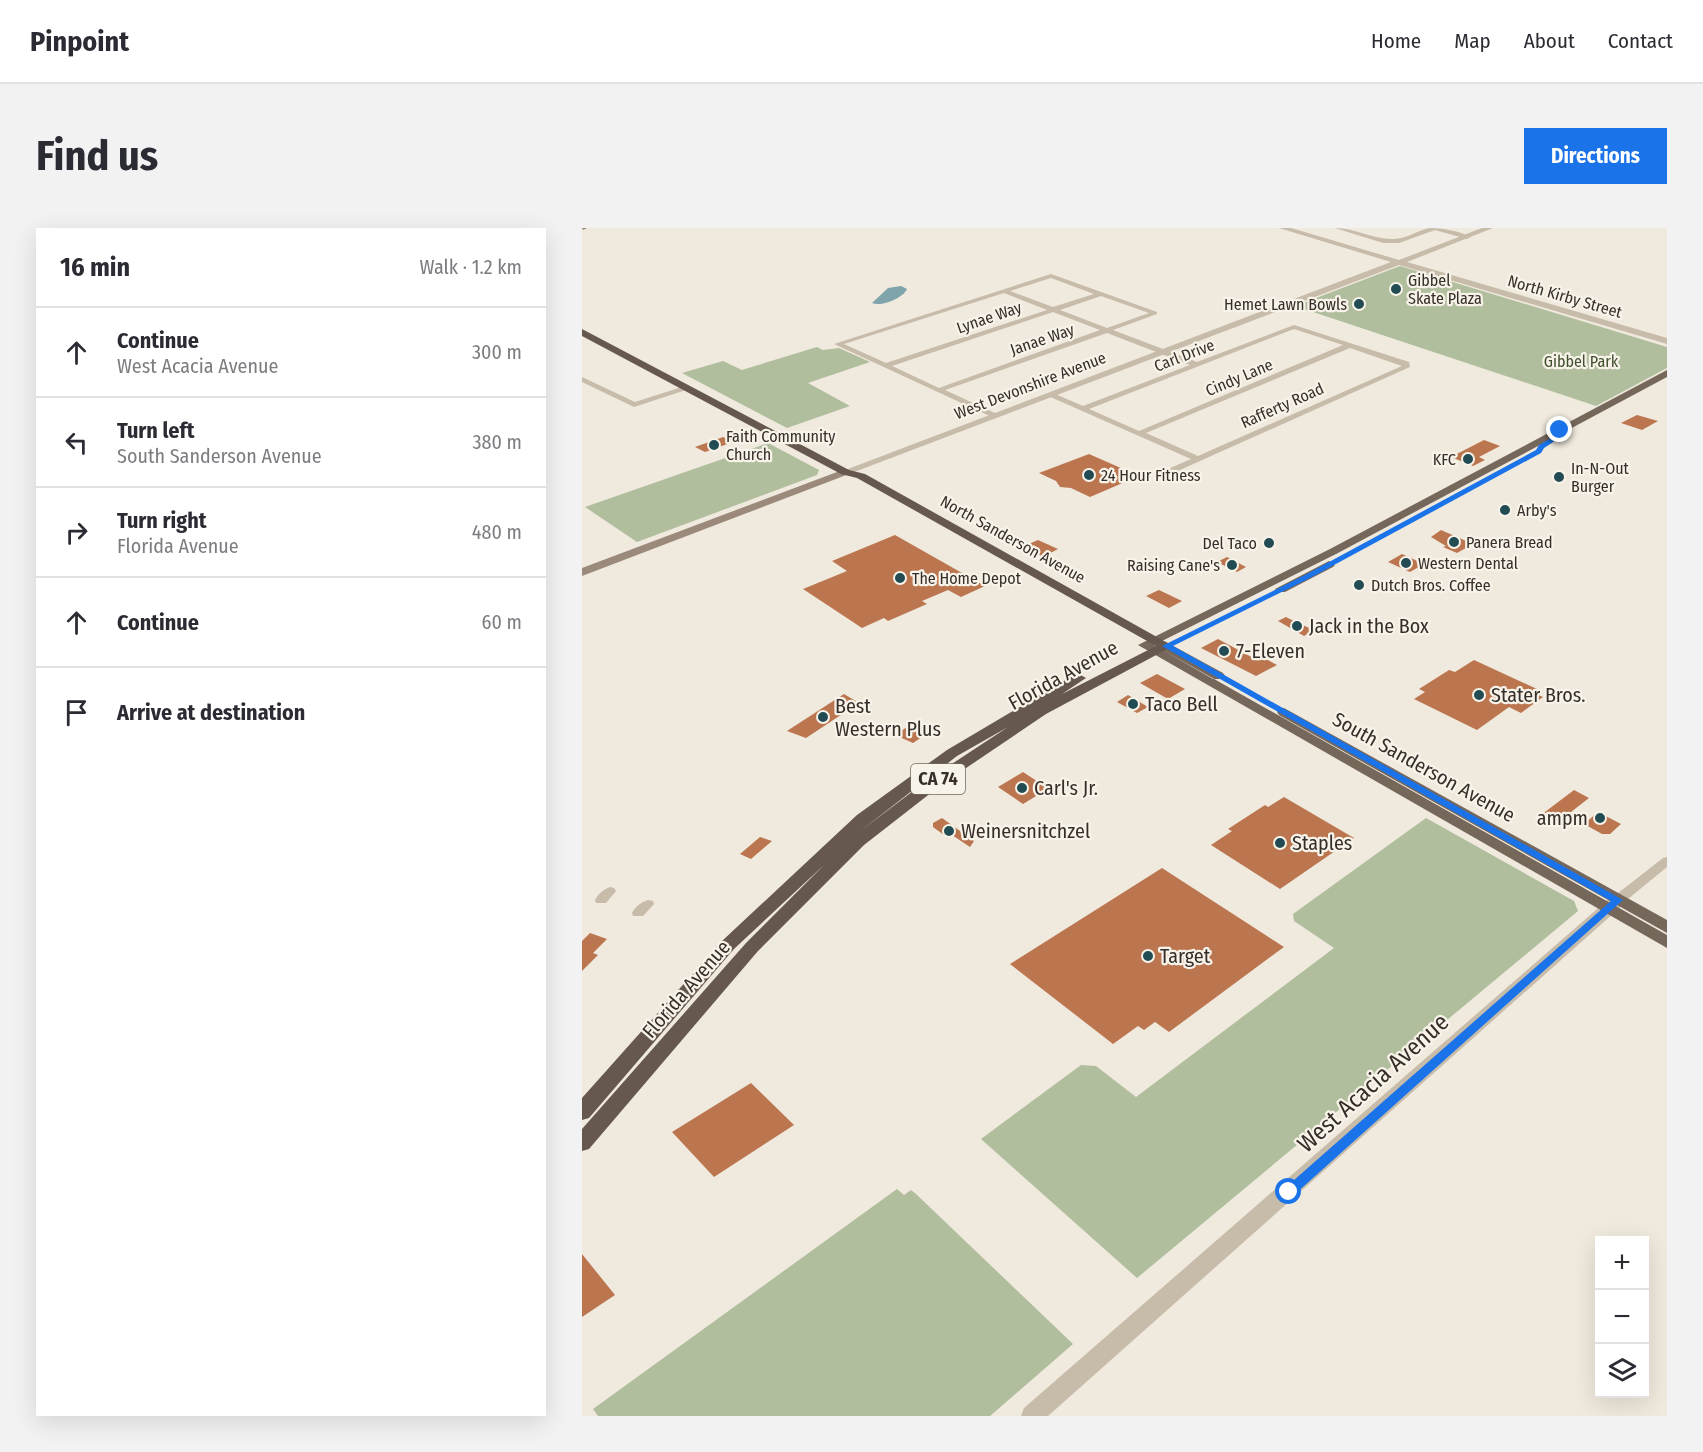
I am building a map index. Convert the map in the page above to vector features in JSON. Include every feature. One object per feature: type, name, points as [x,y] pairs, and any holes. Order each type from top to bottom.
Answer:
[{"type":"highway","name":"North Sanderson Avenue","points":[[582,332],[845,472],[862,477],[1074,594],[1155,646]]},
{"type":"highway","name":"North Sanderson Avenue","points":[[845,472],[851,480],[1023,578],[1155,646]]},
{"type":"highway","points":[[1023,578],[1029,575],[1060,586]]},
{"type":"highway","points":[[1023,578],[1065,596],[1074,594]]},
{"type":"highway","name":"Florida Avenue","points":[[582,1112],[728,945],[863,819],[929,769],[986,730],[1040,699],[1155,646]]},
{"type":"highway","name":"Florida Avenue","points":[[582,1143],[752,947],[858,842],[925,789],[986,746],[1041,711],[1155,646]]},
{"type":"highway","points":[[843,857],[857,835],[934,774],[929,769]]},
{"type":"main road","name":"Florida Avenue","points":[[1155,646],[1667,373]]},
{"type":"main road","name":"Florida Avenue","points":[[1155,646],[1308,577],[1667,382]]},
{"type":"main road","points":[[1584,427],[1583,424],[1596,417],[1598,414],[1596,411]]},
{"type":"main road","points":[[1539,452],[1541,446],[1564,433],[1560,430]]},
{"type":"main road","name":"West Devonshire Avenue","points":[[582,572],[845,472]]},
{"type":"main road","points":[[1155,646],[1251,706],[1275,715],[1326,742]]},
{"type":"main road","name":"South Sanderson Avenue","points":[[1155,646],[1326,742],[1428,807],[1613,905],[1667,927]]},
{"type":"main road","name":"South Sanderson Avenue","points":[[1326,742],[1391,778],[1418,788],[1469,817],[1613,905],[1667,942]]},
{"type":"main road","points":[[1428,807],[1458,817],[1469,817]]},
{"type":"street","name":"North Kirby Street","points":[[1283,228],[1667,341]]},
{"type":"street","points":[[1338,228],[1350,229],[1383,241],[1399,242],[1435,228],[1467,237]]},
{"type":"street","name":"West Devonshire Avenue","points":[[845,472],[1489,228]]},
{"type":"street","points":[[994,416],[838,344],[1051,276],[1100,294]]},
{"type":"street","points":[[1004,291],[1198,365]]},
{"type":"street","name":"Lynae Way","points":[[886,366],[1100,294]]},
{"type":"street","name":"Janae Way","points":[[939,390],[1155,313],[1100,294]]},
{"type":"street","name":"Carl Drive","points":[[1083,409],[1294,327],[1350,345]]},
{"type":"street","name":"Rafferty Road","points":[[1171,471],[1406,367],[1406,364],[1350,345]]},
{"type":"street","name":"Cindy Lane","points":[[1140,433],[1350,345]]},
{"type":"street","points":[[582,379],[634,405],[688,388]]},
{"type":"street","points":[[1050,395],[1198,459]]},
{"type":"street","name":"West Acacia Avenue","points":[[1032,1416],[1613,905],[1667,861]]},
{"type":"green space","name":"Gibbel Park","points":[[1400,266],[1667,347],[1667,368],[1596,406],[1295,306]]},
{"type":"green space","points":[[817,347],[823,350],[839,348],[870,362],[808,383],[850,406],[787,428],[682,373],[723,361],[742,370]]},
{"type":"green space","points":[[768,443],[819,470],[817,475],[637,542],[585,507]]},
{"type":"green space","points":[[1426,818],[1574,901],[1578,911],[1137,1278],[981,1139],[1081,1065],[1096,1066],[1136,1097],[1334,948],[1294,921],[1293,914]]},
{"type":"green space","points":[[897,1189],[904,1195],[911,1190],[916,1194],[1073,1344],[990,1416],[598,1416],[593,1409]]},
{"type":"water","points":[[901,286],[907,289],[897,298],[881,304],[872,303],[888,288]]},
{"type":"building","points":[[1637,415],[1658,421],[1642,430],[1621,423]]},
{"type":"building","name":"Faith Community Church","points":[[723,437],[733,442],[705,452],[695,447]]},
{"type":"building","points":[[1484,440],[1500,446],[1479,457],[1485,460],[1473,466],[1451,457]]},
{"type":"building","name":"24 Hour Fitness","points":[[1089,454],[1139,476],[1090,497],[1071,488],[1060,487],[1056,481],[1039,473]]},
{"type":"building","name":"Panera Bread","points":[[1441,530],[1473,544],[1457,553],[1443,547],[1446,546],[1431,537]]},
{"type":"building","name":"The Home Depot","points":[[895,535],[985,586],[961,597],[948,590],[922,601],[927,604],[888,621],[884,618],[862,628],[803,589],[847,571],[832,561]]},
{"type":"building","points":[[1038,540],[1058,549],[1043,557],[1024,546]]},
{"type":"building","name":"Western Dental","points":[[1402,554],[1424,564],[1410,572],[1388,562]]},
{"type":"building","name":"Raising Cane's","points":[[1227,557],[1246,567],[1237,572],[1217,562]]},
{"type":"building","points":[[1159,590],[1182,601],[1169,608],[1146,596]]},
{"type":"building","name":"Jack in the Box","points":[[1286,617],[1314,630],[1304,636],[1278,621]]},
{"type":"building","points":[[1218,639],[1257,660],[1262,657],[1277,665],[1256,676],[1201,648]]},
{"type":"building","name":"Stater Bros.","points":[[1474,660],[1537,689],[1532,692],[1543,697],[1521,713],[1509,707],[1477,730],[1414,699],[1425,692],[1419,689],[1449,670],[1455,672]]},
{"type":"building","points":[[1157,674],[1185,689],[1168,699],[1140,683]]},
{"type":"building","name":"Best Western Plus","points":[[844,694],[859,703],[806,738],[787,731]]},
{"type":"building","name":"Taco Bell","points":[[1128,695],[1148,707],[1137,713],[1117,702]]},
{"type":"building","points":[[916,721],[934,729],[913,743],[895,735]]},
{"type":"building","name":"Carl's Jr.","points":[[1023,772],[1046,787],[1043,788],[1046,790],[1023,804],[998,787]]},
{"type":"building","points":[[1574,790],[1589,798],[1553,826],[1537,818]]},
{"type":"building","name":"Staples","points":[[1284,797],[1354,838],[1280,889],[1211,845],[1232,831],[1228,829],[1265,805],[1268,807]]},
{"type":"building","name":"ampm","points":[[1598,812],[1621,824],[1610,834],[1602,834],[1584,824]]},
{"type":"building","name":"Weinersnitchzel","points":[[942,818],[974,841],[970,847],[952,835],[948,838],[933,827],[933,823]]},
{"type":"building","points":[[760,837],[772,841],[751,859],[740,854]]},
{"type":"building","name":"Target","points":[[1162,868],[1284,947],[1169,1032],[1155,1022],[1144,1030],[1138,1026],[1113,1044],[1010,964]]},
{"type":"building","points":[[590,933],[607,939],[593,953],[598,955],[582,971],[582,941]]},
{"type":"building","points":[[751,1083],[794,1125],[714,1177],[672,1132]]},
{"type":"building","points":[[582,1254],[615,1295],[582,1317]]},
{"type":"place","name":"Gibbel Skate Plaza","points":[[1396,289]]},
{"type":"place","name":"Hemet Lawn Bowls","points":[[1359,304]]},
{"type":"place","name":"Faith Community Church","points":[[714,445]]},
{"type":"place","name":"KFC","points":[[1468,459]]},
{"type":"place","name":"24 Hour Fitness","points":[[1089,475]]},
{"type":"place","name":"In-N-Out Burger","points":[[1559,477]]},
{"type":"place","name":"Arby's","points":[[1505,510]]},
{"type":"place","name":"Panera Bread","points":[[1454,542]]},
{"type":"place","name":"Del Taco","points":[[1269,543]]},
{"type":"place","name":"Western Dental","points":[[1406,563]]},
{"type":"place","name":"Raising Cane's","points":[[1232,565]]},
{"type":"place","name":"The Home Depot","points":[[900,578]]},
{"type":"place","name":"Dutch Bros. Coffee","points":[[1359,585]]},
{"type":"place","name":"Jack in the Box","points":[[1297,626]]},
{"type":"place","name":"7-Eleven","points":[[1224,651]]},
{"type":"place","name":"Stater Bros.","points":[[1479,695]]},
{"type":"place","name":"Taco Bell","points":[[1133,704]]},
{"type":"place","name":"Best Western Plus","points":[[823,717]]},
{"type":"place","name":"Carl's Jr.","points":[[1022,788]]},
{"type":"place","name":"ampm","points":[[1600,818]]},
{"type":"place","name":"Weinersnitchzel","points":[[949,831]]},
{"type":"place","name":"Staples","points":[[1280,843]]},
{"type":"place","name":"Target","points":[[1148,956]]},
{"type":"route","points":[[1289,1192],[1618,900],[1166,646],[1308,577],[1539,452],[1541,446],[1564,433],[1560,430]]}]
